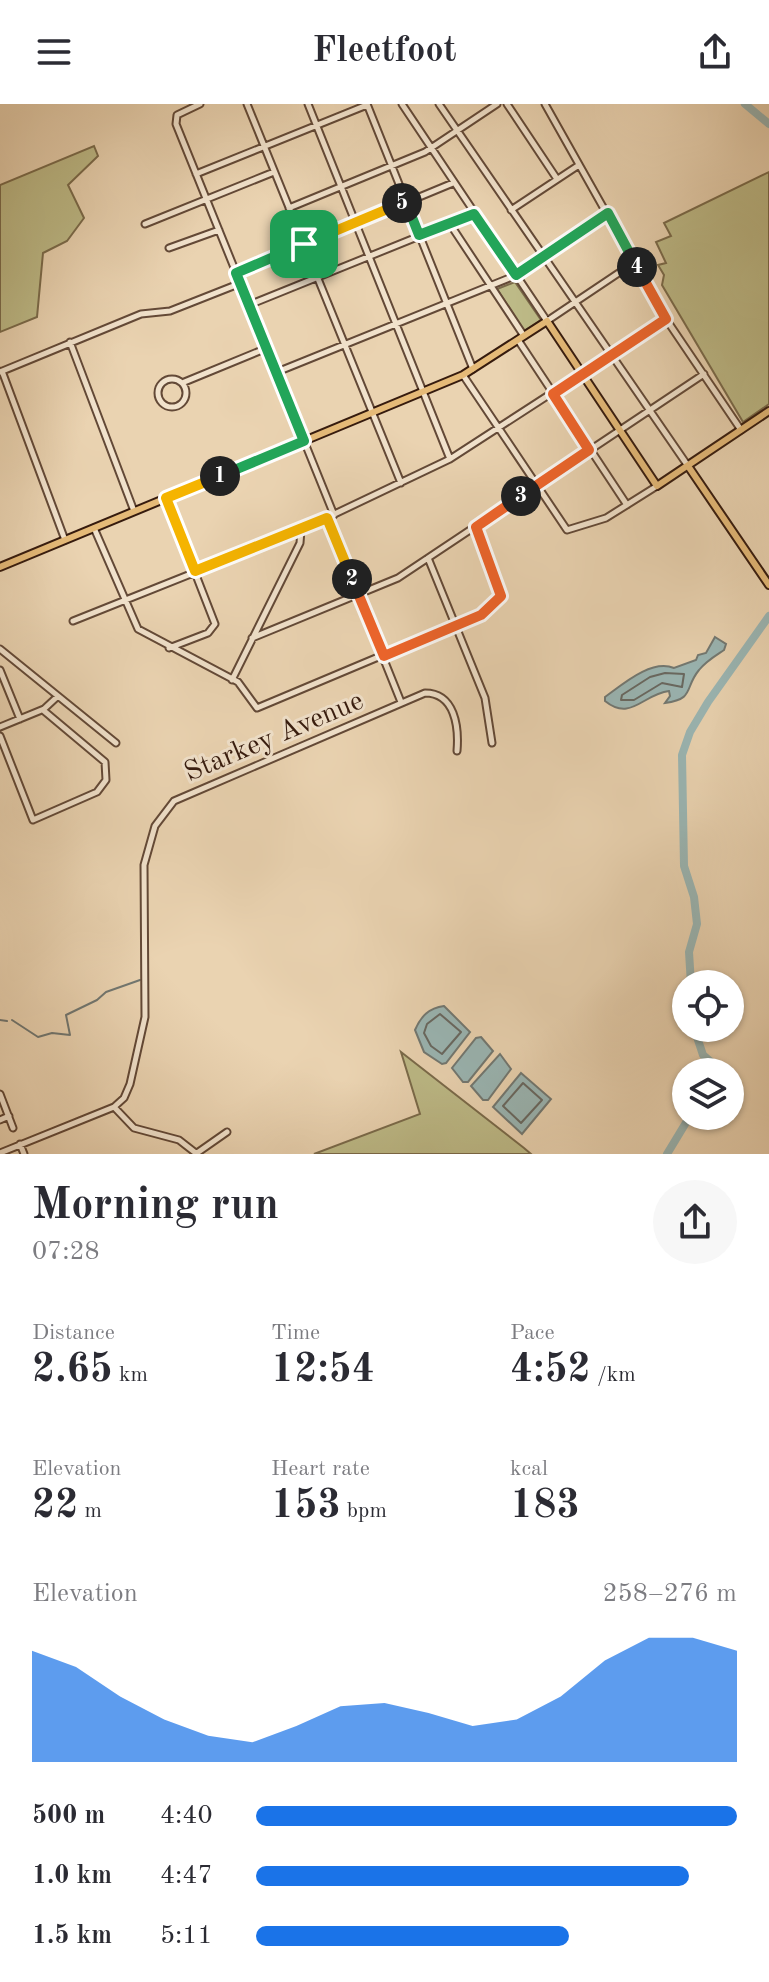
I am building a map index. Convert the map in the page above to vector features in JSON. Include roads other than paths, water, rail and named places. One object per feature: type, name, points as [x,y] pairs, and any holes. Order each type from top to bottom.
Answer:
[{"type":"main road","points":[[0,567],[463,375],[547,321],[657,486],[769,411]]},
{"type":"main road","points":[[688,466],[768,584]]},
{"type":"street","points":[[200,104],[177,115],[176,124],[304,441],[401,702]]},
{"type":"street","points":[[247,104],[401,483]]},
{"type":"street","points":[[308,104],[450,459]]},
{"type":"street","points":[[196,174],[367,104],[473,369]]},
{"type":"street","points":[[402,104],[547,321],[635,262]]},
{"type":"street","points":[[439,104],[541,257],[574,303],[585,312],[688,466]]},
{"type":"street","points":[[289,208],[431,149],[497,104]]},
{"type":"street","points":[[507,104],[557,179]]},
{"type":"street","points":[[546,106],[666,319],[741,430]]},
{"type":"street","points":[[511,210],[579,165]]},
{"type":"street","points":[[145,224],[274,172]]},
{"type":"street","points":[[236,273],[453,183]]},
{"type":"street","points":[[277,372],[516,275],[608,213]]},
{"type":"street","points":[[249,305],[474,214]]},
{"type":"street","points":[[450,224],[491,286],[553,394],[627,505]]},
{"type":"street","points":[[169,248],[219,230]]},
{"type":"street","points":[[65,540],[1,371],[141,314],[170,311],[241,283]]},
{"type":"street","points":[[73,621],[301,530],[450,459],[666,319]]},
{"type":"street","points":[[70,342],[134,511]]},
{"type":"street","points":[[182,383],[182,404],[174,409],[165,405],[160,393],[163,381],[174,379],[182,383],[267,348]]},
{"type":"street","points":[[252,638],[398,578],[704,374]]},
{"type":"street","points":[[463,375],[567,530],[606,518],[657,486]]},
{"type":"street","points":[[166,498],[214,619],[214,629],[169,648]]},
{"type":"street","points":[[94,528],[138,629],[241,685],[253,706],[261,708],[483,613],[501,596],[476,527]]},
{"type":"street","points":[[232,680],[300,543],[301,530]]},
{"type":"street","points":[[428,558],[485,698],[492,743]]},
{"type":"street","points":[[0,649],[116,743]]},
{"type":"street","points":[[0,670],[20,719]]},
{"type":"street","name":"Starkey Avenue","points":[[114,1107],[124,1098],[130,1084],[143,1032],[144,865],[155,826],[165,810],[178,797],[201,786],[425,693],[442,697],[453,712],[457,751]]},
{"type":"street","points":[[0,727],[43,710],[58,696]]},
{"type":"street","points":[[0,736],[33,820],[97,792],[108,771],[98,756],[43,710]]},
{"type":"street","points":[[0,1094],[13,1128]]},
{"type":"street","points":[[0,1153],[114,1107],[134,1128],[179,1140],[197,1154],[227,1132]]},
{"type":"street","points":[[0,1120],[9,1116]]},
{"type":"street","points":[[20,1144],[24,1154]]},
{"type":"water","points":[[715,637],[726,644],[724,650],[694,676],[688,692],[681,699],[665,703],[670,696],[669,691],[622,709],[605,701],[605,697],[647,670],[665,666],[674,668],[696,660],[698,655],[706,653]]},
{"type":"water","points":[[444,1006],[470,1032],[442,1064],[424,1052],[415,1030],[426,1014]]},
{"type":"water","points":[[481,1037],[493,1051],[468,1082],[463,1082],[452,1068],[476,1038]]},
{"type":"water","points":[[500,1054],[511,1069],[488,1100],[483,1100],[471,1086]]},
{"type":"water","points":[[521,1073],[551,1099],[522,1134],[493,1107]]},
{"type":"waterway","points":[[745,104],[769,124]]},
{"type":"waterway","points":[[690,970],[689,952],[697,924],[694,897],[684,866],[682,755],[690,732],[708,702],[769,616]]},
{"type":"waterway","points":[[12,1020],[38,1037],[52,1033],[70,1035],[66,1015],[97,1000],[106,992],[140,980]]},
{"type":"waterway","points":[[0,1020],[7,1021]]},
{"type":"waterway","points":[[699,1042],[707,1058]]},
{"type":"waterway","points":[[667,1154],[682,1130]]}]
